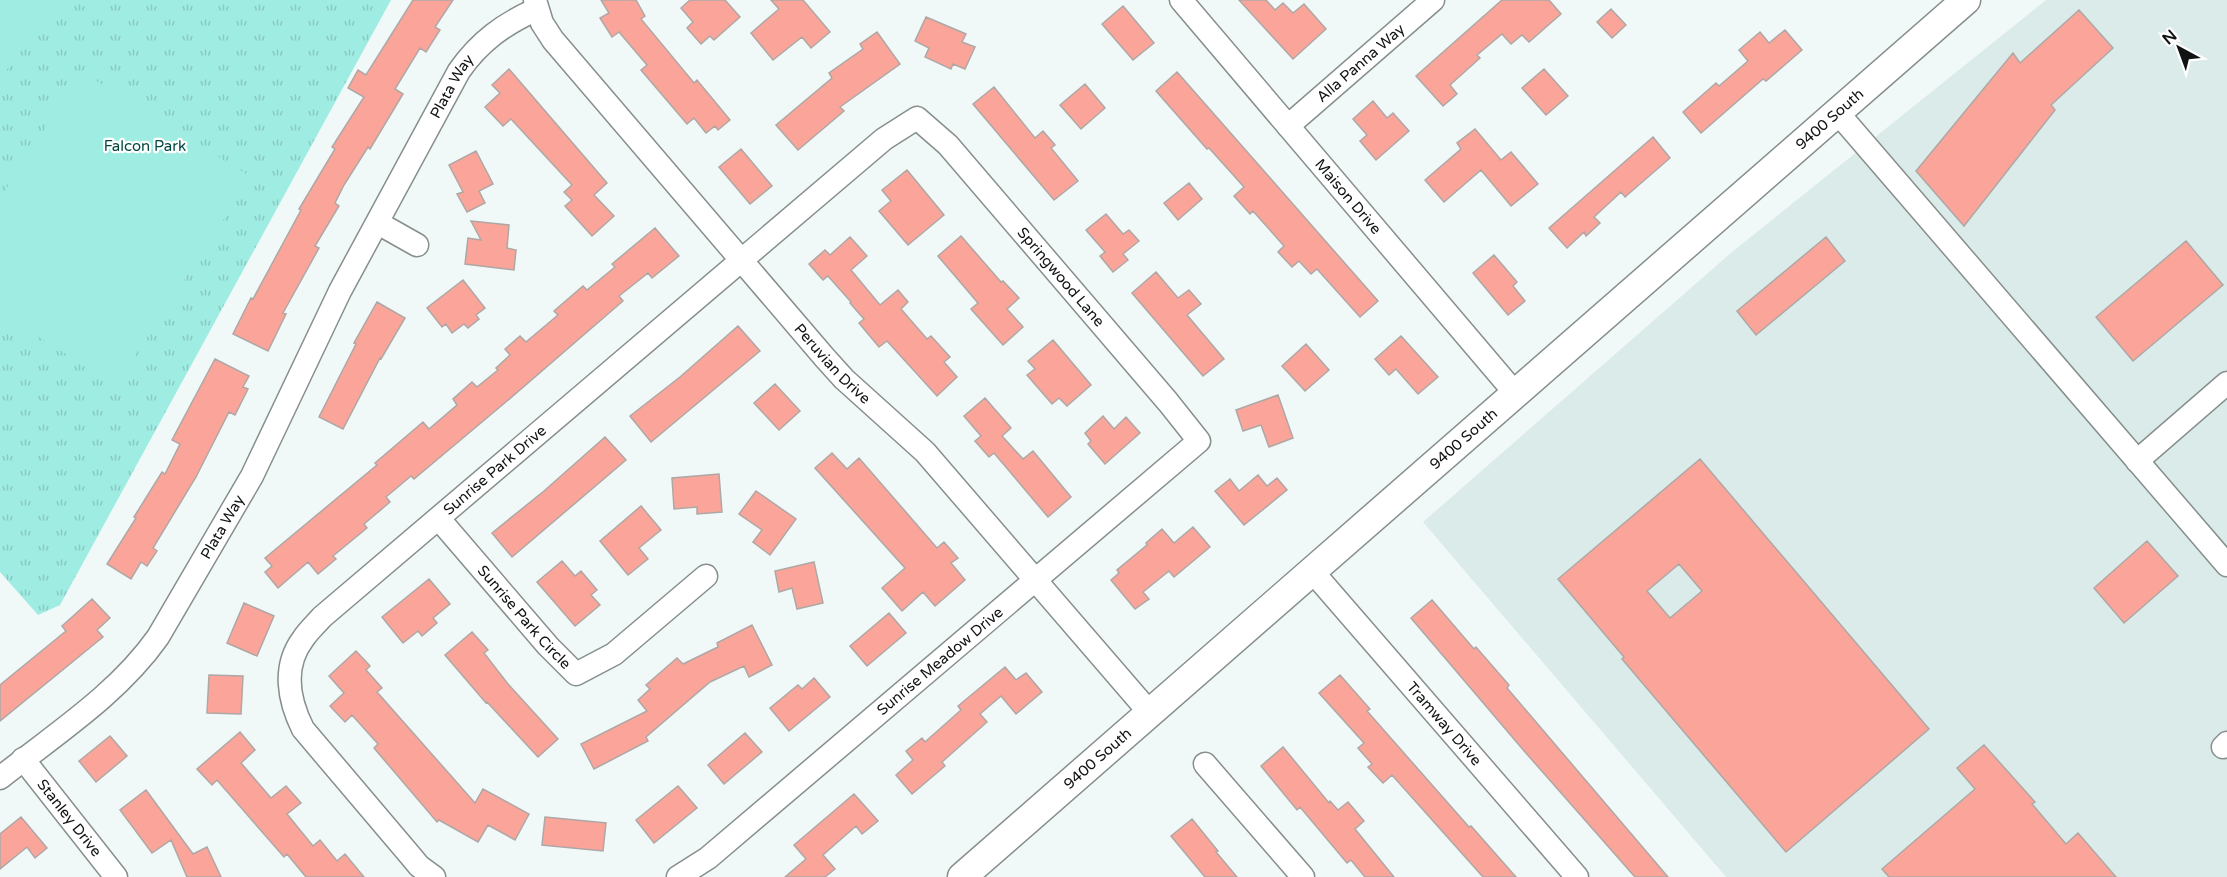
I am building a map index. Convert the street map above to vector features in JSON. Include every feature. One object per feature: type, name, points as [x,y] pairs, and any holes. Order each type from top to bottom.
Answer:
[{"type":"main road","name":"9400 South","points":[[962,877],[1966,0]]},
{"type":"street","name":"Maison Drive","points":[[1181,0],[1515,393]]},
{"type":"street","name":"Alla Panna Way","points":[[1288,126],[1433,0]]},
{"type":"street","name":"Plata Way","points":[[0,778],[111,690],[143,658],[158,637],[252,476],[340,291],[459,70],[484,40],[536,5]]},
{"type":"street","name":"Peruvian Drive","points":[[536,5],[542,23],[553,40],[825,358],[844,379],[925,452],[1150,713]]},
{"type":"street","points":[[1837,112],[2227,565]]},
{"type":"street","name":"Sunrise Park Drive","points":[[434,877],[419,866],[303,729],[293,709],[289,686],[292,662],[302,640],[322,617],[884,140],[917,118]]},
{"type":"street","name":"Springwood Lane","points":[[917,118],[948,145],[1199,441]]},
{"type":"street","points":[[378,223],[417,245]]},
{"type":"street","points":[[2137,461],[2227,383]]},
{"type":"street","name":"Sunrise Meadow Drive","points":[[678,877],[708,858],[1199,441]]},
{"type":"street","name":"Sunrise Park Circle","points":[[439,519],[548,646],[576,674],[614,654],[706,576]]},
{"type":"street","name":"Tramway Drive","points":[[1312,571],[1577,877]]},
{"type":"street","name":"Stanley Drive","points":[[23,759],[116,877]]},
{"type":"street","points":[[1205,764],[1303,877]]},
{"type":"shaded area","points":[[2046,0],[2227,0],[2227,877],[1726,877],[1423,522],[1732,252]]},
{"type":"green space","name":"Falcon Park","points":[[0,0],[391,0],[60,605],[38,615],[0,572]]},
{"type":"green space","points":[[0,0],[58,0],[0,79]]},
{"type":"green space","points":[[82,72],[251,177],[116,385],[0,313],[0,198]]},
{"type":"building","points":[[413,0],[453,0],[435,27],[440,30],[426,52],[420,48],[395,89],[403,94],[370,149],[368,147],[344,185],[335,203],[339,206],[315,246],[319,248],[283,313],[286,314],[268,351],[233,334],[301,210],[299,209],[335,149],[332,147],[364,97],[348,88],[358,70],[366,75]]},
{"type":"building","points":[[601,0],[636,0],[645,16],[641,19],[694,83],[697,80],[730,120],[718,130],[715,126],[706,133],[694,118],[687,124],[641,70],[647,65],[619,32],[612,37],[600,18],[609,13]]},
{"type":"building","points":[[690,0],[725,0],[740,17],[714,40],[710,36],[701,44],[687,28],[693,22],[681,8]]},
{"type":"building","points":[[771,0],[803,0],[830,32],[811,48],[802,37],[773,60],[751,33],[779,9]]},
{"type":"building","points":[[1239,0],[1266,0],[1275,10],[1283,3],[1293,13],[1304,4],[1326,29],[1293,59]]},
{"type":"building","points":[[1502,0],[1549,0],[1561,14],[1529,42],[1522,35],[1511,44],[1502,34],[1477,55],[1480,58],[1450,85],[1457,94],[1443,106],[1416,76]]},
{"type":"building","points":[[1123,6],[1154,43],[1133,60],[1102,24]]},
{"type":"building","points":[[1611,9],[1626,25],[1612,38],[1597,22]]},
{"type":"building","points":[[2079,10],[2113,48],[2051,105],[2055,110],[1964,226],[1916,171],[2013,53],[2020,63]]},
{"type":"building","points":[[926,17],[966,34],[962,42],[975,47],[965,69],[953,64],[951,69],[925,57],[929,48],[915,41]]},
{"type":"building","points":[[1785,30],[1802,50],[1766,81],[1763,79],[1701,133],[1683,112],[1716,83],[1719,86],[1748,61],[1739,50],[1760,32],[1769,43]]},
{"type":"building","points":[[877,32],[900,64],[840,107],[844,111],[798,150],[776,125],[832,78],[829,73],[863,49],[860,44]]},
{"type":"building","points":[[509,69],[607,183],[594,195],[614,216],[592,236],[565,206],[572,200],[564,192],[572,185],[511,119],[503,126],[485,107],[500,93],[492,85]]},
{"type":"building","points":[[1544,69],[1568,96],[1546,115],[1522,88]]},
{"type":"building","points":[[1177,72],[1378,301],[1360,317],[1317,269],[1311,274],[1299,261],[1292,267],[1278,252],[1284,246],[1253,211],[1250,214],[1234,196],[1244,187],[1156,91]]},
{"type":"building","points":[[1085,84],[1105,108],[1081,129],[1060,105]]},
{"type":"building","points":[[994,87],[1035,138],[1043,131],[1055,145],[1051,148],[1078,181],[1054,200],[973,104]]},
{"type":"building","points":[[1373,101],[1387,118],[1393,113],[1409,131],[1376,160],[1360,141],[1367,135],[1353,119]]},
{"type":"building","points":[[1475,129],[1501,160],[1511,152],[1538,184],[1511,206],[1481,170],[1444,202],[1425,180],[1461,149],[1457,143]]},
{"type":"building","points":[[1653,137],[1670,158],[1625,197],[1621,192],[1594,217],[1600,223],[1586,236],[1584,232],[1567,248],[1549,228]]},
{"type":"building","points":[[741,149],[772,186],[750,204],[719,167]]},
{"type":"building","points":[[476,151],[493,184],[479,191],[485,203],[467,212],[457,194],[463,192],[449,165]]},
{"type":"building","points":[[907,170],[944,215],[908,245],[879,211],[891,201],[882,190]]},
{"type":"building","points":[[1189,183],[1202,199],[1178,220],[1164,203]]},
{"type":"building","points":[[1106,214],[1123,234],[1129,230],[1139,241],[1123,254],[1128,260],[1113,272],[1100,256],[1105,252],[1086,230]]},
{"type":"building","points":[[471,221],[509,225],[507,248],[516,250],[514,270],[465,264],[468,238],[481,240]]},
{"type":"building","points":[[655,228],[679,256],[652,278],[648,273],[619,296],[623,301],[414,479],[411,476],[386,497],[390,502],[364,524],[367,528],[333,556],[336,559],[318,574],[308,562],[278,588],[265,572],[272,566],[265,558],[377,465],[375,463],[423,422],[429,429],[457,405],[453,399],[472,382],[477,387],[498,370],[496,368],[510,355],[505,349],[520,336],[526,342],[558,315],[554,311],[583,286],[587,290],[615,267],[612,264]]},
{"type":"building","points":[[961,236],[1001,282],[1003,281],[1019,298],[1007,309],[1023,327],[1003,345],[971,309],[978,303],[938,256]]},
{"type":"building","points":[[850,237],[867,256],[851,270],[880,305],[898,290],[908,302],[901,309],[927,339],[931,336],[950,357],[944,362],[957,377],[937,396],[887,341],[879,347],[859,323],[864,319],[851,302],[828,276],[823,280],[809,264],[825,250],[830,255]]},
{"type":"building","points":[[1826,237],[1845,261],[1756,335],[1737,311]]},
{"type":"building","points":[[2186,241],[2223,285],[2133,361],[2096,317]]},
{"type":"building","points":[[1494,255],[1517,282],[1513,286],[1525,301],[1508,315],[1473,273]]},
{"type":"building","points":[[1156,272],[1178,298],[1189,290],[1201,304],[1187,315],[1224,359],[1203,376],[1132,293]]},
{"type":"building","points":[[463,280],[485,308],[476,315],[479,319],[468,328],[464,324],[452,333],[446,324],[442,327],[427,308]]},
{"type":"building","points":[[377,302],[405,318],[380,358],[343,429],[319,417],[356,344],[354,343]]},
{"type":"building","points":[[738,326],[760,351],[651,442],[630,416],[680,377]]},
{"type":"building","points":[[1401,336],[1438,377],[1418,394],[1396,369],[1389,375],[1375,359]]},
{"type":"building","points":[[1053,340],[1091,385],[1067,406],[1059,398],[1052,404],[1027,375],[1035,369],[1028,361]]},
{"type":"building","points":[[1306,344],[1329,370],[1305,391],[1282,366]]},
{"type":"building","points":[[215,359],[249,376],[243,387],[248,389],[235,415],[229,412],[196,477],[153,548],[157,551],[147,566],[141,562],[131,579],[107,564],[162,472],[165,474],[180,444],[172,440]]},
{"type":"building","points":[[775,384],[800,411],[779,430],[754,403]]},
{"type":"building","points":[[1278,395],[1293,438],[1269,447],[1261,425],[1243,431],[1236,410]]},
{"type":"building","points":[[985,398],[1011,428],[1002,436],[1023,459],[1033,451],[1071,497],[1048,517],[994,453],[989,457],[975,441],[981,436],[964,416]]},
{"type":"building","points":[[1103,416],[1114,429],[1126,417],[1140,433],[1105,464],[1088,444],[1091,441],[1085,433]]},
{"type":"building","points":[[605,437],[626,460],[512,557],[492,533]]},
{"type":"building","points":[[832,453],[847,469],[859,458],[937,548],[944,542],[958,558],[951,563],[965,580],[935,606],[923,592],[902,611],[882,588],[905,568],[815,468]]},
{"type":"building","points":[[1700,459],[1929,729],[1786,852],[1622,659],[1624,657],[1558,579]],"holes":[[[1679,564],[1702,591],[1670,618],[1647,591]]]},
{"type":"building","points":[[719,474],[722,512],[697,514],[697,507],[674,509],[672,478]]},
{"type":"building","points":[[1258,475],[1267,486],[1277,478],[1287,490],[1244,525],[1215,491],[1230,479],[1239,491]]},
{"type":"building","points":[[756,491],[796,519],[770,555],[753,542],[762,530],[739,514]]},
{"type":"building","points":[[641,506],[661,530],[639,548],[648,559],[628,575],[600,541]]},
{"type":"building","points":[[1193,527],[1210,547],[1174,577],[1169,571],[1143,592],[1149,599],[1135,609],[1111,580],[1119,573],[1117,570],[1162,529],[1174,543]]},
{"type":"building","points":[[2147,541],[2178,576],[2124,623],[2094,588]]},
{"type":"building","points":[[562,561],[575,576],[581,571],[597,590],[591,595],[600,605],[575,626],[537,582]]},
{"type":"building","points":[[814,562],[823,603],[797,609],[792,588],[779,592],[775,571]]},
{"type":"building","points":[[429,579],[450,604],[433,618],[437,623],[422,636],[418,631],[403,643],[382,617]]},
{"type":"building","points":[[92,599],[110,618],[97,630],[103,637],[0,721],[0,685],[66,631],[62,626]]},
{"type":"building","points":[[1432,600],[1509,685],[1507,688],[1668,877],[1635,877],[1525,752],[1411,618]]},
{"type":"building","points":[[244,603],[274,616],[257,656],[227,643]]},
{"type":"building","points":[[889,613],[906,633],[867,666],[850,646]]},
{"type":"building","points":[[752,625],[772,665],[749,677],[744,666],[710,682],[646,737],[648,741],[594,769],[581,744],[647,711],[638,700],[650,689],[646,685],[677,658],[683,664],[718,647],[717,643]]},
{"type":"building","points":[[472,632],[488,650],[484,653],[508,684],[558,739],[538,757],[486,703],[445,655]]},
{"type":"building","points":[[356,651],[370,666],[366,670],[382,688],[377,692],[475,803],[483,789],[529,814],[515,840],[488,825],[478,842],[439,820],[437,822],[374,748],[378,744],[352,715],[345,722],[330,706],[344,693],[329,676]]},
{"type":"building","points":[[1005,667],[1016,680],[1026,673],[1042,692],[1016,714],[1001,696],[980,714],[987,722],[942,762],[945,766],[912,794],[896,775],[913,760],[906,751],[922,738],[925,742],[961,710],[958,706]]},
{"type":"building","points":[[209,675],[243,676],[241,714],[207,713]]},
{"type":"building","points":[[1340,675],[1370,709],[1367,711],[1516,877],[1483,877],[1392,775],[1383,783],[1368,767],[1372,764],[1358,748],[1364,743],[1319,693]]},
{"type":"building","points":[[814,678],[830,697],[789,731],[770,708],[798,685],[802,689]]},
{"type":"building","points":[[240,732],[255,750],[241,763],[271,798],[286,786],[301,803],[287,814],[313,846],[320,840],[337,861],[345,854],[364,877],[306,877],[287,854],[284,857],[217,780],[212,785],[197,769]]},
{"type":"building","points":[[745,733],[762,752],[724,784],[708,765]]},
{"type":"building","points":[[110,736],[127,756],[96,782],[79,761]]},
{"type":"building","points":[[1984,745],[2035,802],[2032,804],[2066,844],[2078,833],[2116,877],[1889,877],[1882,869],[1975,789],[1957,768]]},
{"type":"building","points":[[1283,747],[1329,803],[1330,801],[1338,810],[1348,802],[1364,821],[1355,829],[1394,877],[1365,877],[1351,860],[1347,863],[1300,807],[1297,810],[1261,766]]},
{"type":"building","points":[[678,786],[697,808],[654,843],[636,820]]},
{"type":"building","points":[[146,790],[193,854],[207,847],[221,877],[187,877],[171,840],[152,853],[120,810]]},
{"type":"building","points":[[854,794],[878,821],[862,834],[856,826],[823,855],[835,869],[825,877],[785,877],[806,859],[794,845]]},
{"type":"building","points":[[21,817],[47,848],[35,858],[27,847],[0,869],[0,834]]},
{"type":"building","points":[[545,817],[606,823],[603,851],[542,845]]},
{"type":"building","points":[[1192,819],[1237,877],[1205,877],[1171,836]]}]
